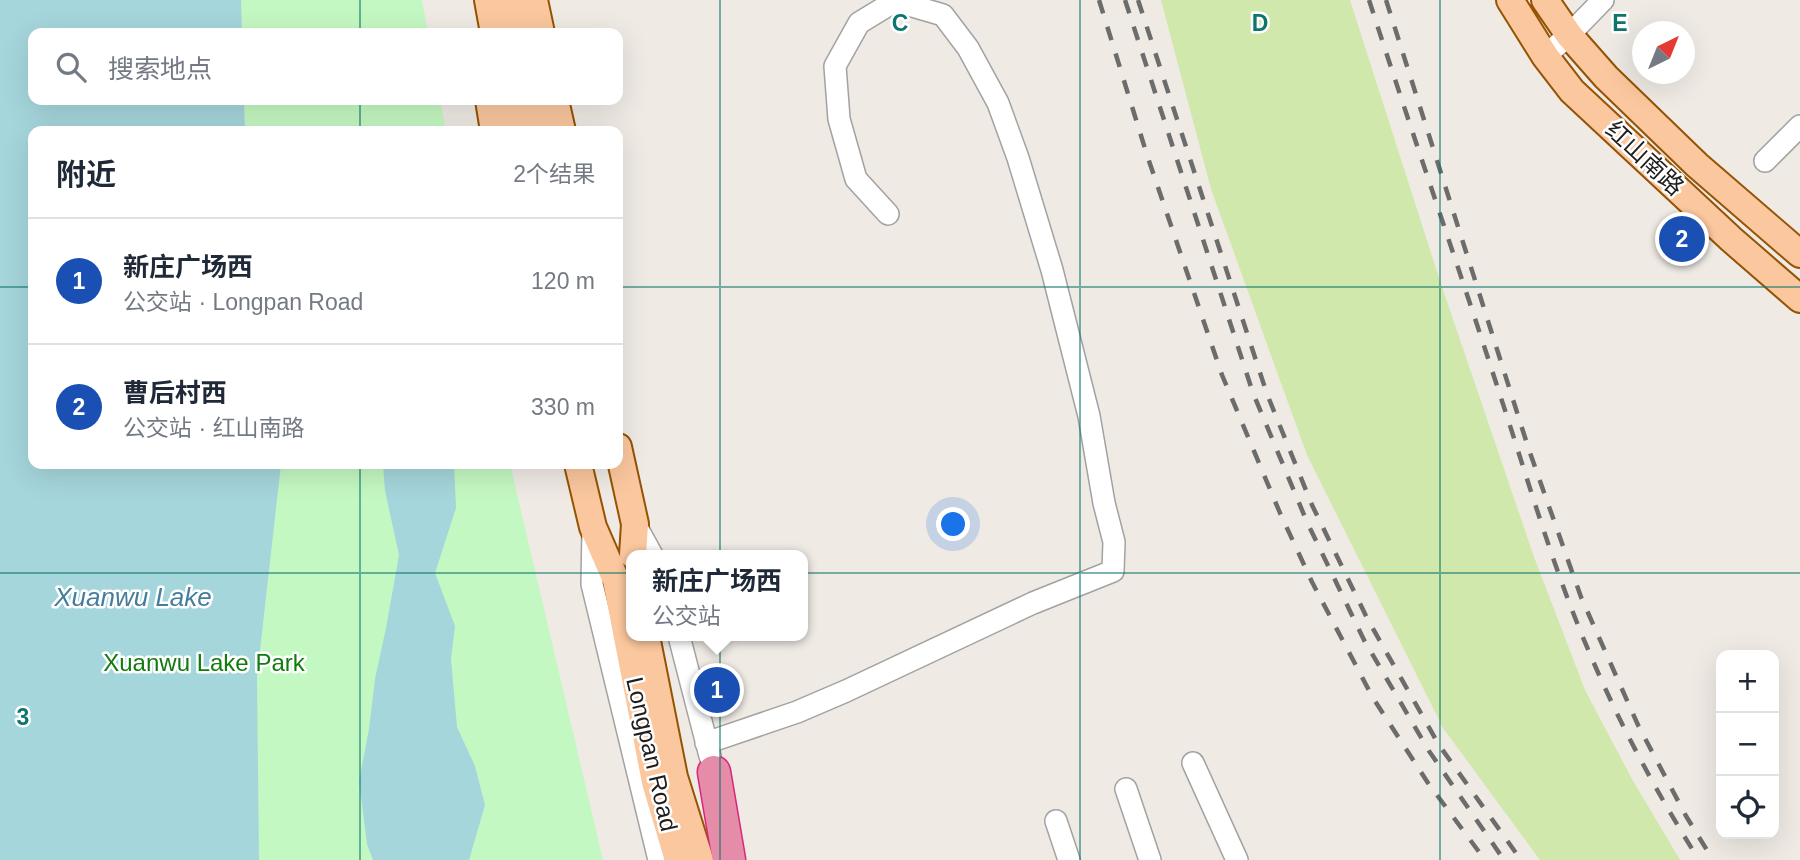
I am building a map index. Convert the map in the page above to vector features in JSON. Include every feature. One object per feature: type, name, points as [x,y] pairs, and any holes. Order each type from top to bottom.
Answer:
[{"type":"highway","points":[[710,757],[729,860]]},
{"type":"main road","points":[[472,0],[477,28]]},
{"type":"main road","points":[[488,0],[493,28]]},
{"type":"main road","points":[[512,0],[517,28]]},
{"type":"main road","points":[[534,0],[540,28]]},
{"type":"main road","name":"红山南路","points":[[1510,0],[1545,56],[1572,91],[1731,239],[1800,299]]},
{"type":"main road","name":"红山南路","points":[[1545,0],[1569,35],[1606,77],[1697,165],[1800,254]]},
{"type":"main road","points":[[490,105],[493,126]]},
{"type":"main road","points":[[509,105],[513,126]]},
{"type":"main road","points":[[532,105],[536,126]]},
{"type":"main road","points":[[556,105],[561,126]]},
{"type":"main road","name":"Longpan Road","points":[[579,469],[593,527],[616,580],[626,632]]},
{"type":"main road","points":[[623,469],[635,524],[633,550]]},
{"type":"main road","name":"Longpan Road","points":[[628,641],[655,782],[678,860]]},
{"type":"main road","name":"Longpan Road","points":[[647,641],[674,777],[700,860]]},
{"type":"street","points":[[1545,56],[1603,0]]},
{"type":"street","points":[[710,757],[797,712],[1033,603],[1113,571],[1114,542],[1104,503],[1089,416],[1052,271],[1018,158],[998,103],[968,48],[943,15],[895,1],[859,23],[835,66],[839,119],[856,179],[888,214]]},
{"type":"street","points":[[1765,162],[1800,126]]},
{"type":"street","points":[[635,524],[649,550]]},
{"type":"street","name":"Longpan Road","points":[[593,527],[592,584],[659,860]]},
{"type":"street","points":[[680,641],[735,860]]},
{"type":"street","points":[[1193,763],[1237,860]]},
{"type":"street","points":[[1126,789],[1150,860]]},
{"type":"street","points":[[1056,821],[1069,860]]},
{"type":"green space","name":"Xuanwu Lake Park","points":[[0,0],[422,0],[427,28],[28,28],[28,105],[441,105],[445,126],[28,126],[28,469],[511,469],[603,860],[0,860]]},
{"type":"green space","points":[[1161,0],[1350,0],[1439,278],[1534,557],[1585,690],[1632,779],[1680,860],[1540,860],[1443,728],[1307,455],[1211,189]]},
{"type":"water","name":"Xuanwu Lake","points":[[0,0],[241,0],[242,28],[28,28],[28,105],[244,105],[245,126],[28,126],[28,469],[280,469],[257,677],[259,860],[0,860]]},
{"type":"water","points":[[383,469],[454,469],[456,508],[435,573],[455,626],[451,659],[457,727],[475,766],[485,805],[469,860],[373,860],[367,844],[359,781],[399,555],[385,491]]},
{"type":"railway","points":[[1099,0],[1147,155],[1222,375],[1280,513],[1312,582],[1373,698],[1428,783],[1485,860]]},
{"type":"railway","points":[[1125,0],[1253,393],[1307,522],[1364,640],[1429,751],[1504,860]]},
{"type":"railway","points":[[1138,0],[1267,394],[1312,505],[1368,620],[1439,745],[1521,860]]},
{"type":"railway","points":[[1369,0],[1542,527],[1577,623],[1627,733],[1654,785],[1699,860]]},
{"type":"railway","points":[[1386,0],[1529,450],[1581,597],[1638,725],[1686,816],[1713,860]]},
{"type":"place","name":"曹后村西","points":[[1682,239]]},
{"type":"place","name":"新庄广场西","points":[[717,690]]}]
